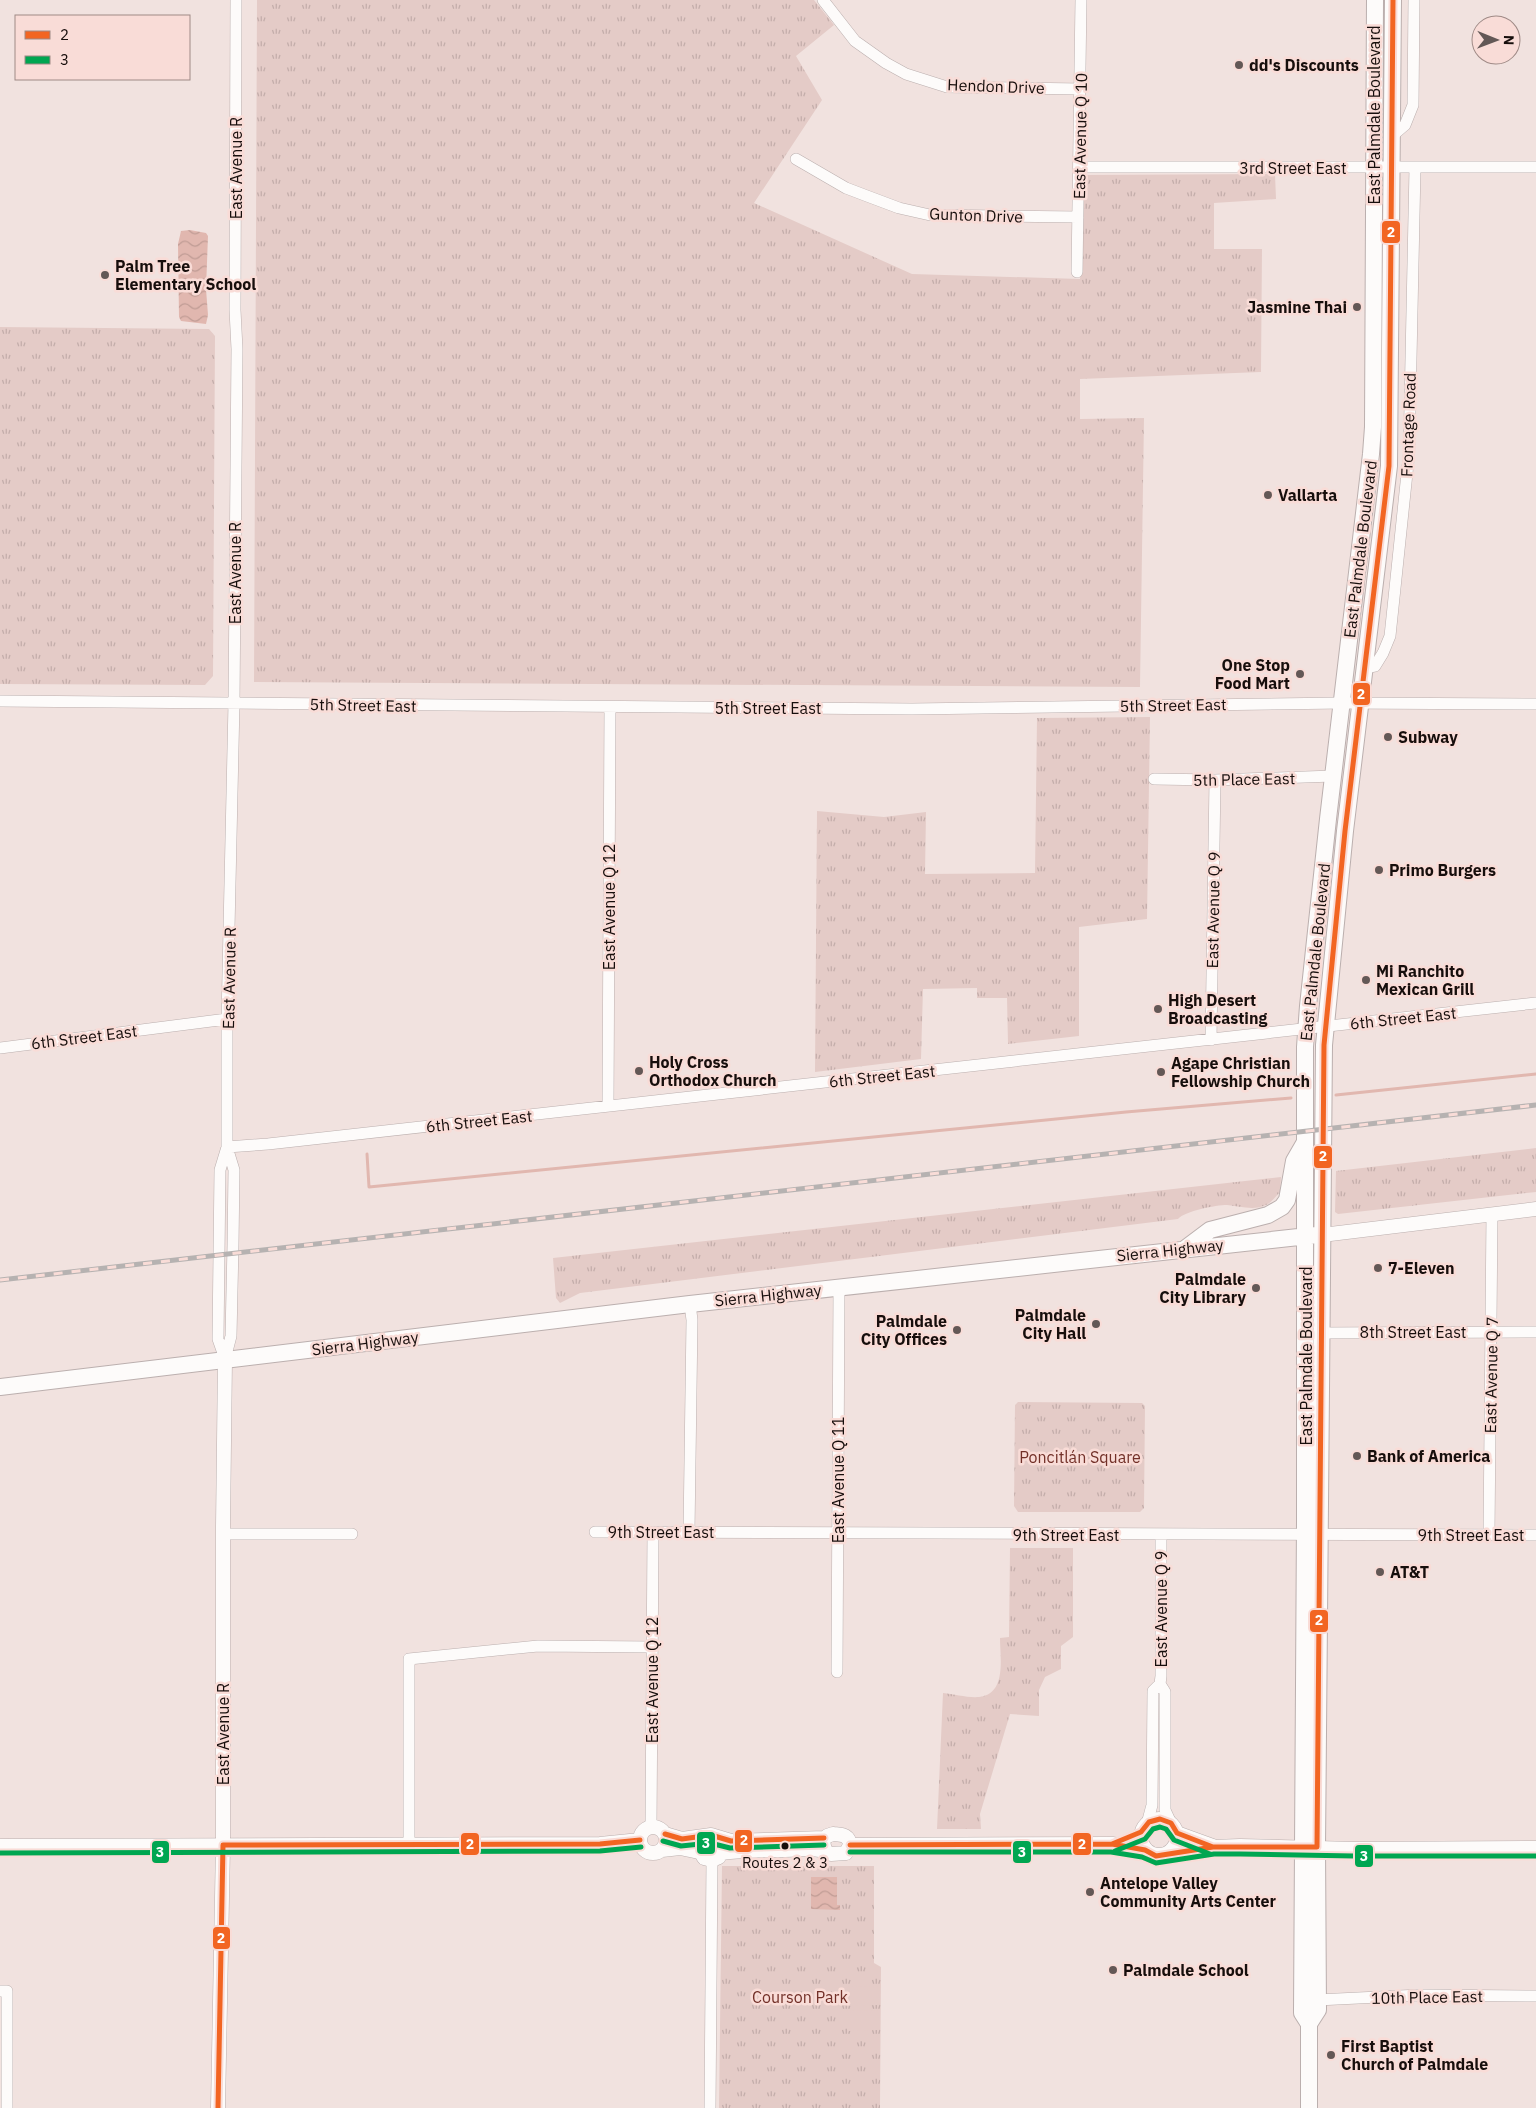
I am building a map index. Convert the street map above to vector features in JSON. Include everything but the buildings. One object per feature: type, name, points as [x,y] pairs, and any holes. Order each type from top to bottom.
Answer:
[{"type":"highway","name":"East Palmdale Boulevard","points":[[1313,1535],[1321,1332],[1305,1142],[1306,1029],[1373,427],[1375,0]]},
{"type":"highway","name":"East Palmdale Boulevard","points":[[1309,2108],[1309,2024],[1302,2013],[1309,1847],[1314,1236],[1326,1026],[1360,703],[1389,466],[1393,0]]},
{"type":"highway","points":[[1186,1248],[1210,1230],[1268,1215],[1282,1206],[1287,1200],[1294,1161],[1305,1142]]},
{"type":"highway","name":"Sierra Highway","points":[[0,1387],[690,1304],[1186,1248],[1314,1236]]},
{"type":"highway","name":"East Palmdale Boulevard","points":[[1309,1847],[1318,2000],[1318,2010],[1309,2024]]},
{"type":"main road","name":"Sierra Highway","points":[[1314,1236],[1536,1208]]},
{"type":"main road","name":"East Avenue R","points":[[218,2108],[223,1845],[225,1359]]},
{"type":"main road","points":[[1112,1844],[1144,1828],[1154,1819],[1160,1819],[1213,1847]]},
{"type":"main road","points":[[651,1828],[658,1828],[664,1834],[682,1839],[711,1835],[730,1841],[825,1844],[790,1850],[739,1850],[717,1857],[704,1858],[698,1852],[680,1848],[650,1853],[643,1848],[640,1840],[643,1832],[651,1828]]},
{"type":"main road","points":[[1144,1828],[1140,1838],[1145,1850]]},
{"type":"main road","points":[[1168,1853],[1176,1844],[1174,1828]]},
{"type":"main road","points":[[662,1850],[666,1842],[664,1834]]},
{"type":"main road","points":[[698,1852],[698,1844],[703,1837]]},
{"type":"main road","points":[[717,1857],[723,1846],[719,1838]]},
{"type":"main road","points":[[0,1846],[600,1844],[640,1840]]},
{"type":"main road","points":[[825,1844],[831,1854],[842,1854],[848,1851],[850,1845],[1112,1844],[1145,1850],[1156,1856],[1213,1847],[1371,1849],[1536,1848]]},
{"type":"street","name":"East Avenue R","points":[[225,1359],[218,1339],[218,1330],[220,1170],[227,1147],[234,703],[237,359],[236,0]]},
{"type":"street","name":"Hendon Drive","points":[[823,0],[855,42],[906,74],[947,87],[1081,88]]},
{"type":"street","name":"East Avenue Q 10","points":[[1077,272],[1081,0]]},
{"type":"street","points":[[1392,136],[1405,125],[1413,105],[1414,0]]},
{"type":"street","name":"Gunton Drive","points":[[796,159],[846,188],[899,208],[930,215],[1078,217]]},
{"type":"street","name":"3rd Street East","points":[[1079,167],[1536,167]]},
{"type":"street","name":"Frontage Road","points":[[1364,668],[1375,666],[1390,636],[1403,520],[1409,454],[1415,168]]},
{"type":"street","name":"5th Street East","points":[[0,701],[610,707],[1023,708],[1342,703],[1536,704]]},
{"type":"street","name":"East Avenue Q 12","points":[[608,1106],[610,707]]},
{"type":"street","name":"5th Place East","points":[[1154,779],[1215,780],[1333,776]]},
{"type":"street","name":"East Avenue Q 9","points":[[1211,1040],[1215,780]]},
{"type":"street","name":"6th Street East","points":[[227,1147],[268,1144],[1536,1003]]},
{"type":"street","name":"6th Street East","points":[[0,1048],[228,1019]]},
{"type":"street","name":"East Avenue Q 7","points":[[1489,1535],[1492,1214]]},
{"type":"street","name":"East Avenue Q 11","points":[[837,1672],[839,1288]]},
{"type":"street","points":[[689,1532],[692,1330],[690,1304]]},
{"type":"street","name":"8th Street East","points":[[1321,1332],[1536,1332]]},
{"type":"street","name":"9th Street East","points":[[595,1532],[1536,1536]]},
{"type":"street","name":"East Avenue Q 12","points":[[651,1828],[653,1532]]},
{"type":"street","points":[[223,1534],[352,1534]]},
{"type":"street","name":"East Avenue Q 9","points":[[1161,1535],[1160,1684],[1165,1692],[1165,1810],[1174,1828]]},
{"type":"street","points":[[409,1845],[410,1660],[538,1646],[652,1647]]},
{"type":"street","name":"East Avenue Q 9","points":[[1144,1828],[1152,1805],[1153,1691],[1160,1684]]},
{"type":"street","points":[[710,2108],[717,1857]]},
{"type":"street","points":[[4,1991],[7,2108]]},
{"type":"street","name":"10th Place East","points":[[1318,2000],[1398,1996],[1536,1996]]},
{"type":"green space","points":[[257,0],[814,0],[834,25],[796,56],[822,100],[754,203],[912,274],[1080,279],[1085,175],[1275,174],[1276,199],[1214,203],[1214,249],[1262,249],[1261,372],[1080,379],[1080,419],[1144,418],[1140,687],[254,682]]},
{"type":"green space","points":[[0,327],[209,329],[215,336],[213,676],[205,685],[0,684]]},
{"type":"green space","points":[[1150,717],[1147,919],[1079,927],[1079,1036],[1008,1044],[1007,998],[977,998],[977,988],[923,989],[921,1059],[815,1072],[817,811],[884,817],[926,812],[925,874],[1035,873],[1037,718]]},
{"type":"green space","points":[[1536,1148],[1536,1192],[1338,1214],[1335,1212],[1336,1171]]},
{"type":"green space","points":[[1281,1177],[1280,1192],[1268,1204],[1257,1208],[1227,1205],[1216,1206],[1194,1211],[1178,1219],[580,1293],[560,1303],[556,1298],[553,1258]]},
{"type":"green space","name":"Poncitlán Square","points":[[1018,1402],[1142,1403],[1145,1406],[1144,1508],[1140,1512],[1018,1512],[1014,1506],[1015,1405]]},
{"type":"green space","points":[[1010,1548],[1073,1548],[1073,1637],[1061,1646],[1061,1669],[1045,1677],[1039,1690],[1039,1716],[1010,1714],[980,1814],[981,1829],[937,1829],[943,1693],[979,1697],[988,1694],[998,1682],[1001,1665],[1000,1638],[1009,1637]]},
{"type":"green space","name":"Courson Park","points":[[722,1866],[874,1866],[874,1963],[881,1967],[880,2108],[719,2108]]},
{"type":"green space","points":[[848,1986],[878,1987],[878,2005],[847,2006]]},
{"type":"green space","points":[[878,2010],[878,2030],[847,2031],[847,2011]]},
{"type":"water","points":[[190,230],[206,233],[208,236],[206,289],[208,315],[206,324],[181,321],[179,317],[178,244],[181,231]]},
{"type":"water","points":[[811,1877],[837,1877],[837,1905],[840,1905],[840,1910],[811,1909]]},
{"type":"waterway","points":[[1336,1095],[1536,1074]]},
{"type":"waterway","points":[[367,1154],[369,1187],[1126,1112],[1291,1098]]},
{"type":"railway","points":[[0,1280],[1536,1105]]},
{"type":"transit line","name":"2","points":[[850,1845],[1112,1844],[1145,1850],[1156,1856],[1213,1847],[1317,1847],[1324,1045],[1345,831],[1389,466],[1393,0]]},
{"type":"transit line","name":"2","points":[[1112,1844],[1141,1832],[1149,1822],[1160,1819],[1171,1823],[1177,1833],[1213,1847]]},
{"type":"transit line","name":"3","points":[[1115,1851],[1145,1839],[1153,1829],[1160,1827],[1166,1829],[1174,1840],[1210,1854]]},
{"type":"transit line","name":"2","points":[[665,1834],[682,1839],[711,1835],[731,1841],[824,1838]]},
{"type":"transit line","name":"2","points":[[218,2108],[223,1845],[600,1844],[640,1840]]},
{"type":"transit line","name":"3","points":[[663,1841],[681,1846],[710,1843],[730,1848],[824,1845]]},
{"type":"transit line","name":"3","points":[[0,1853],[600,1851],[641,1847]]},
{"type":"transit line","name":"3","points":[[850,1852],[1111,1852],[1142,1857],[1156,1863],[1214,1854],[1536,1856]]},
{"type":"place","name":"dd's Discounts","points":[[1239,65]]},
{"type":"place","name":"Palm Tree Elementary School","points":[[105,275]]},
{"type":"place","name":"Jasmine Thai","points":[[1357,307]]},
{"type":"place","name":"Vallarta","points":[[1268,495]]},
{"type":"place","name":"One Stop Food Mart","points":[[1300,674]]},
{"type":"place","name":"Subway","points":[[1388,737]]},
{"type":"place","name":"Primo Burgers","points":[[1379,870]]},
{"type":"place","name":"Mi Ranchito Mexican Grill","points":[[1366,980]]},
{"type":"place","name":"High Desert Broadcasting","points":[[1158,1009]]},
{"type":"place","name":"Holy Cross Orthodox Church","points":[[639,1071]]},
{"type":"place","name":"Agape Christian Fellowship Church","points":[[1161,1072]]},
{"type":"place","name":"7-Eleven","points":[[1378,1268]]},
{"type":"place","name":"Palmdale City Library","points":[[1256,1288]]},
{"type":"place","name":"Palmdale City Hall","points":[[1096,1324]]},
{"type":"place","name":"Palmdale City Offices","points":[[957,1330]]},
{"type":"place","name":"Bank of America","points":[[1357,1456]]},
{"type":"place","name":"AT&T","points":[[1380,1572]]},
{"type":"place","name":"Routes 2 & 3","points":[[785,1846]]},
{"type":"place","name":"Antelope Valley Community Arts Center","points":[[1090,1892]]},
{"type":"place","name":"Palmdale School","points":[[1113,1970]]},
{"type":"place","name":"First Baptist Church of Palmdale","points":[[1331,2055]]}]
